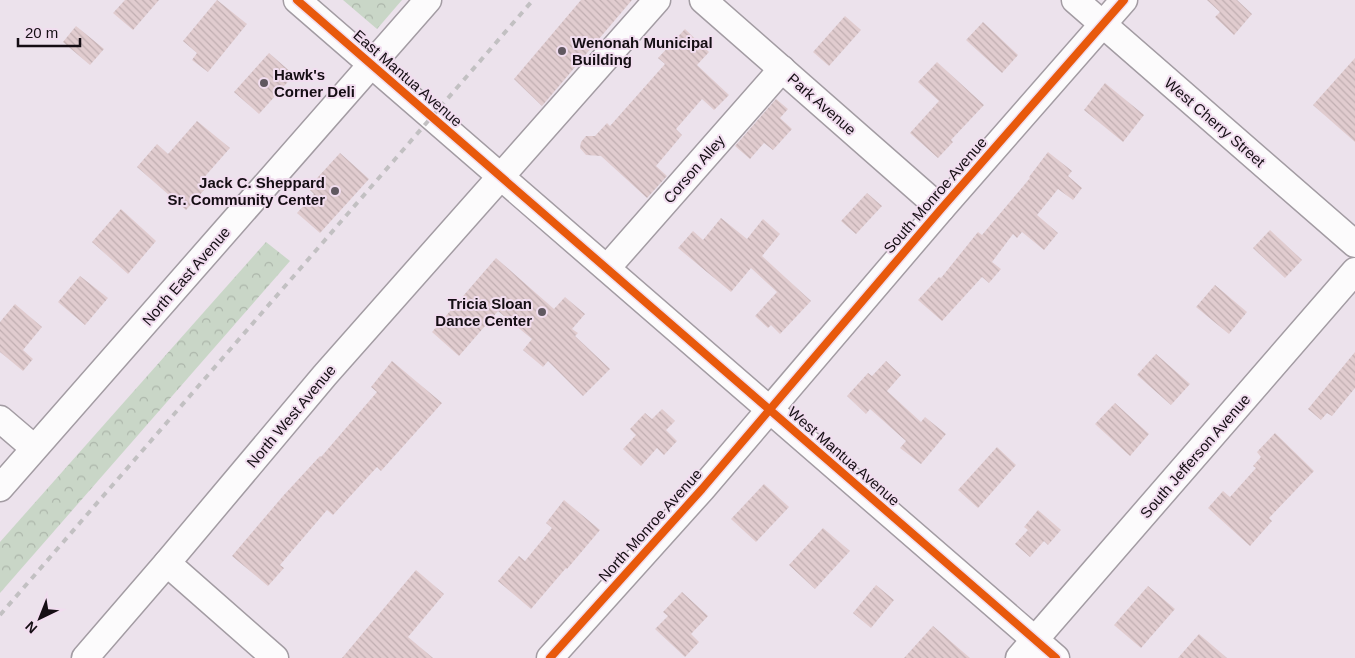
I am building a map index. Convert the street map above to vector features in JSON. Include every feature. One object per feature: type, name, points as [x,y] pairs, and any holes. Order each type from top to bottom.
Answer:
[{"type":"street","name":"East Mantua Avenue","points":[[297,0],[501,178]]},
{"type":"street","name":"North East Avenue","points":[[0,488],[428,0]]},
{"type":"street","name":"North West Avenue","points":[[84,658],[167,563],[325,375],[657,0]]},
{"type":"street","name":"Park Avenue","points":[[703,0],[941,209]]},
{"type":"street","name":"West Cherry Street","points":[[1075,0],[1355,244]]},
{"type":"street","name":"South Monroe Avenue","points":[[769,409],[1124,0]]},
{"type":"street","name":"Corson Alley","points":[[607,268],[782,69]]},
{"type":"street","name":"West Mantua Avenue","points":[[501,178],[769,409],[1027,649],[1056,658]]},
{"type":"street","name":"South Jefferson Avenue","points":[[1027,649],[1355,271]]},
{"type":"street","name":"North Monroe Avenue","points":[[550,658],[702,488],[769,409]]},
{"type":"street","points":[[0,419],[34,448]]},
{"type":"street","points":[[167,563],[275,658]]},
{"type":"green space","points":[[343,0],[402,0],[377,29]]},
{"type":"green space","points":[[266,242],[290,261],[0,593],[0,542]]},
{"type":"building","points":[[125,0],[159,0],[133,30],[113,13]]},
{"type":"building","points":[[217,0],[247,24],[208,72],[192,60],[197,53],[183,41]]},
{"type":"building","name":"Wenonah Municipal Building","points":[[581,0],[632,0],[542,106],[514,79]]},
{"type":"building","points":[[1207,0],[1237,0],[1252,14],[1234,35],[1215,17],[1220,12]]},
{"type":"building","points":[[845,16],[861,30],[829,66],[813,52]]},
{"type":"building","points":[[983,22],[1018,55],[1002,73],[966,40]]},
{"type":"building","points":[[76,26],[104,49],[90,65],[63,42]]},
{"type":"building","points":[[685,29],[709,52],[697,65],[729,95],[714,110],[702,99],[676,129],[682,135],[656,166],[667,176],[647,198],[601,156],[586,155],[580,148],[581,142],[586,136],[595,136],[607,123],[610,126],[665,64],[658,58]]},
{"type":"building","name":"Hawk's Corner Deli","points":[[269,53],[294,75],[259,114],[234,92]]},
{"type":"building","points":[[1355,58],[1355,142],[1313,105]]},
{"type":"building","points":[[937,62],[984,105],[951,140],[953,142],[938,158],[910,133],[939,101],[918,82]]},
{"type":"building","points":[[1105,83],[1144,115],[1123,142],[1084,110]]},
{"type":"building","points":[[776,99],[788,109],[780,118],[792,129],[773,150],[764,143],[750,159],[735,146]]},
{"type":"building","points":[[197,121],[230,148],[200,182],[206,188],[186,210],[137,167],[157,144],[168,154]]},
{"type":"building","points":[[1048,152],[1072,171],[1068,176],[1082,188],[1073,200],[1058,189],[1037,215],[1058,233],[1044,250],[1022,232],[1017,238],[1013,234],[992,262],[1001,269],[989,283],[982,277],[942,321],[918,300],[939,277],[941,278],[978,232],[982,235],[1030,178]]},
{"type":"building","name":"Jack C. Sheppard Sr. Community Center","points":[[340,153],[369,179],[320,233],[297,213],[314,194],[308,188]]},
{"type":"building","points":[[867,193],[882,206],[856,234],[841,221]]},
{"type":"building","points":[[121,209],[156,241],[128,274],[92,242]]},
{"type":"building","points":[[721,218],[747,239],[763,219],[780,234],[762,256],[811,301],[780,334],[771,325],[768,328],[755,316],[777,292],[751,268],[731,292],[678,248],[693,231],[703,240]]},
{"type":"building","points":[[1270,230],[1302,260],[1285,278],[1253,248]]},
{"type":"building","name":"Tricia Sloan Dance Center","points":[[496,258],[554,309],[565,297],[585,314],[572,329],[578,333],[575,336],[610,369],[583,396],[548,361],[543,367],[523,350],[532,339],[498,311],[459,356],[432,332]]},
{"type":"building","points":[[80,276],[108,298],[85,325],[58,302]]},
{"type":"building","points":[[1215,285],[1247,312],[1229,334],[1196,307]]},
{"type":"building","points":[[15,304],[42,327],[23,350],[33,359],[23,371],[0,352],[0,322]]},
{"type":"building","points":[[1355,352],[1355,388],[1332,416],[1327,413],[1321,420],[1308,409]]},
{"type":"building","points":[[1156,354],[1190,384],[1171,405],[1137,375]]},
{"type":"building","points":[[392,361],[442,403],[381,471],[377,467],[333,515],[327,510],[280,565],[284,568],[268,586],[232,556],[283,496],[321,457],[377,392],[371,387]]},
{"type":"building","points":[[886,361],[901,375],[887,391],[921,422],[925,417],[946,434],[921,464],[900,448],[906,441],[870,409],[866,414],[847,396],[868,373],[872,376]]},
{"type":"building","points":[[1115,403],[1149,434],[1130,456],[1095,424]]},
{"type":"building","points":[[662,409],[675,421],[666,430],[677,441],[664,455],[657,448],[641,466],[623,449],[636,435],[630,429],[645,413],[652,419]]},
{"type":"building","points":[[1275,433],[1314,471],[1269,518],[1272,521],[1250,546],[1208,508],[1223,491],[1230,497],[1256,468],[1253,466],[1261,457],[1257,452]]},
{"type":"building","points":[[997,447],[1016,465],[978,508],[958,490]]},
{"type":"building","points":[[764,484],[789,507],[756,542],[731,519]]},
{"type":"building","points":[[564,500],[600,530],[531,609],[498,581],[519,556],[525,561],[552,528],[546,523]]},
{"type":"building","points":[[1038,510],[1061,530],[1048,545],[1044,541],[1030,557],[1015,544],[1028,530],[1024,527]]},
{"type":"building","points":[[823,528],[850,551],[815,589],[789,565]]},
{"type":"building","points":[[416,570],[444,594],[408,637],[433,658],[342,658]]},
{"type":"building","points":[[876,585],[894,600],[871,628],[853,613]]},
{"type":"building","points":[[1148,586],[1175,609],[1141,648],[1114,625]]},
{"type":"building","points":[[682,592],[708,616],[691,634],[699,642],[685,657],[655,629],[668,616],[663,612]]},
{"type":"building","points":[[933,626],[970,658],[904,658]]},
{"type":"building","points":[[1199,634],[1227,658],[1178,658]]},
{"type":"railway","points":[[0,615],[533,0]]},
{"type":"cycle path","points":[[297,0],[1056,658]]},
{"type":"cycle path","points":[[550,658],[702,489],[941,209],[1124,0]]},
{"type":"place","name":"Wenonah Municipal Building","points":[[562,51]]},
{"type":"place","name":"Hawk's Corner Deli","points":[[264,83]]},
{"type":"place","name":"Jack C. Sheppard Sr. Community Center","points":[[335,191]]},
{"type":"place","name":"Tricia Sloan Dance Center","points":[[542,312]]}]
